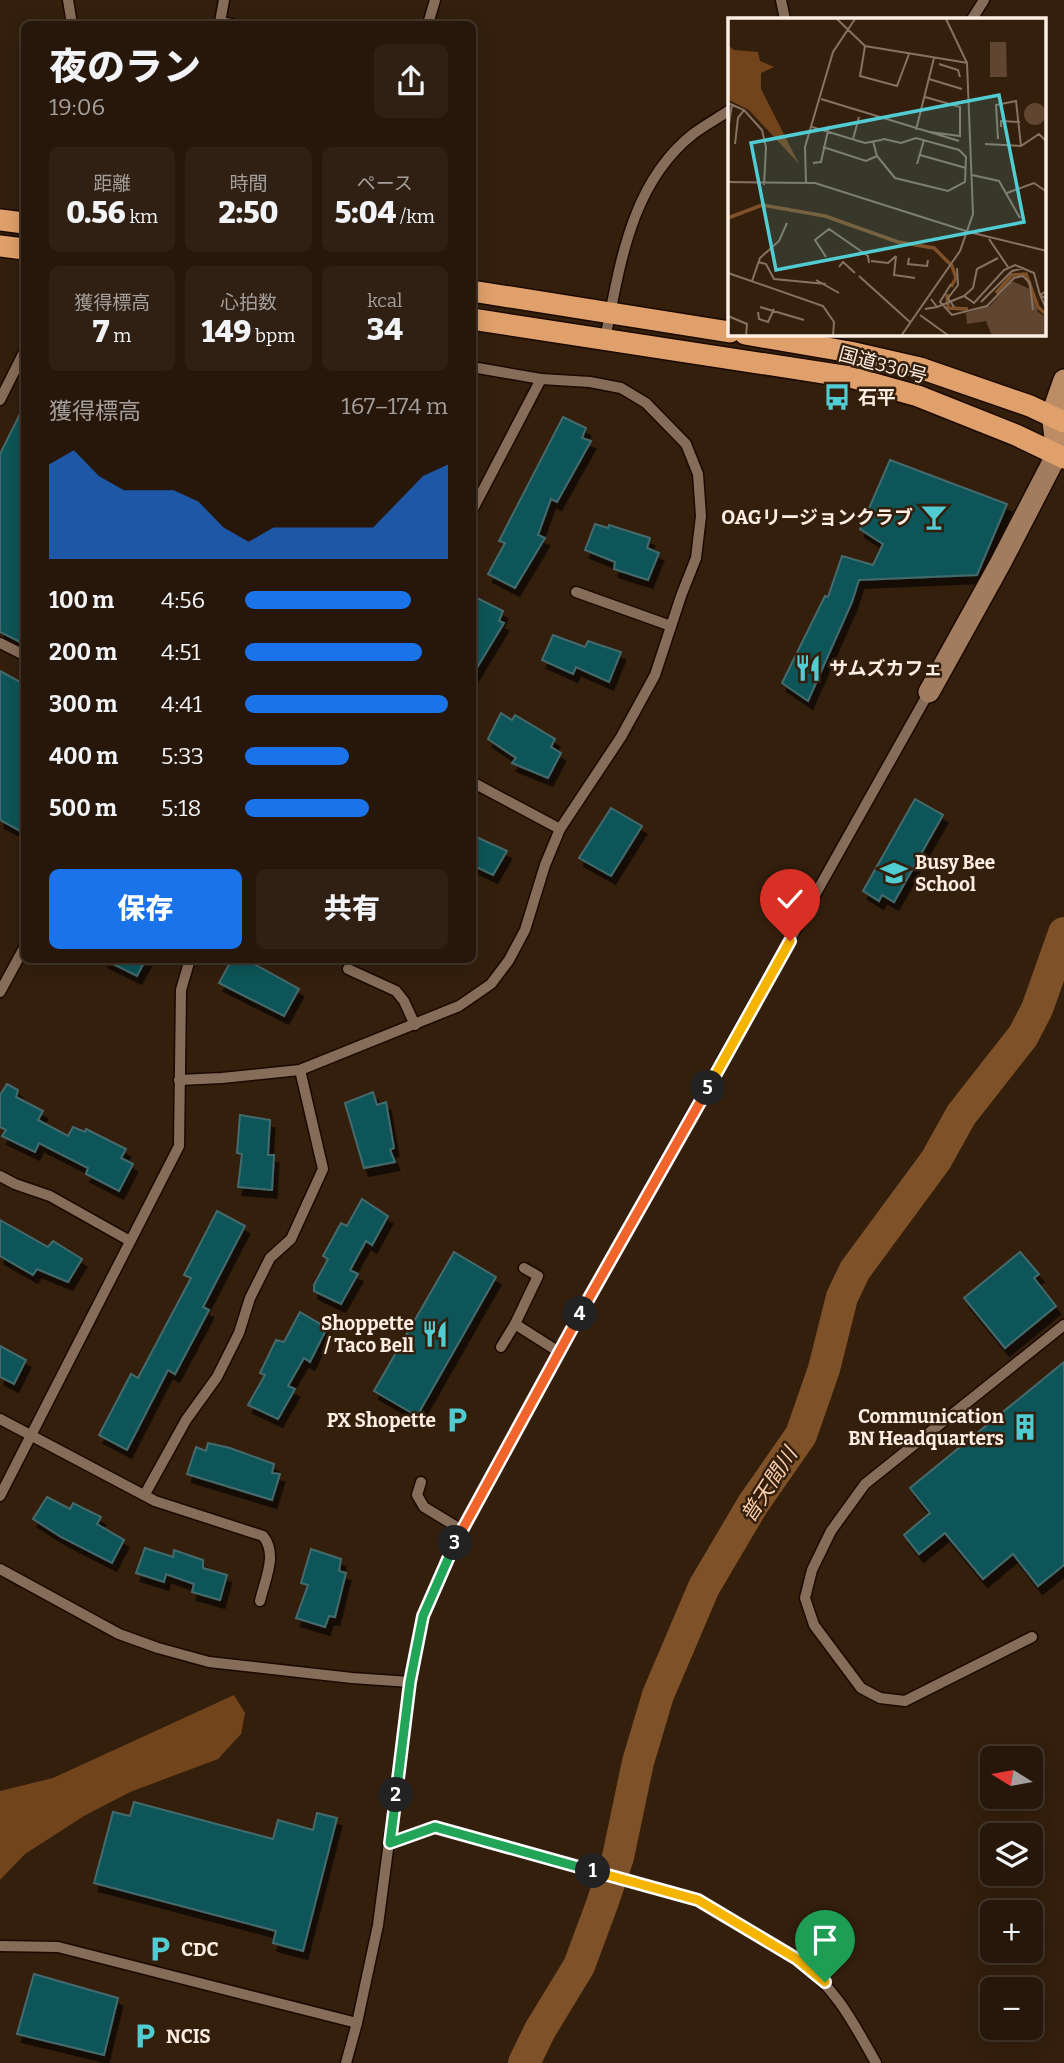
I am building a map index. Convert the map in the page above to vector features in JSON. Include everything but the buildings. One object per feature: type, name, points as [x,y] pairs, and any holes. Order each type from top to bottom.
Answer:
[{"type":"highway","points":[[0,220],[21,223]]},
{"type":"highway","points":[[0,246],[21,249]]},
{"type":"highway","points":[[476,292],[728,332]]},
{"type":"highway","name":"国道330号","points":[[476,320],[850,377],[918,396],[1062,453]]},
{"type":"highway","name":"国道330号","points":[[757,336],[850,352],[920,368],[1058,418]]},
{"type":"main road","points":[[1062,453],[1058,418],[1064,380]]},
{"type":"street","points":[[929,692],[1062,453]]},
{"type":"lane","points":[[68,0],[72,21]]},
{"type":"lane","points":[[220,21],[224,0]]},
{"type":"lane","points":[[429,21],[435,0]]},
{"type":"lane","points":[[781,0],[785,18]]},
{"type":"lane","points":[[973,18],[984,0]]},
{"type":"lane","points":[[605,340],[619,265],[642,198],[659,170],[692,135],[728,111]]},
{"type":"lane","points":[[0,400],[21,358]]},
{"type":"lane","points":[[179,1080],[300,1070],[459,1006],[491,984],[509,960],[525,930],[545,865],[561,829],[621,737],[649,685],[696,558],[701,516],[698,474],[686,444],[646,402],[621,388],[590,382],[541,379],[476,368]]},
{"type":"lane","points":[[476,503],[541,379]]},
{"type":"lane","points":[[576,592],[671,626]]},
{"type":"lane","points":[[0,643],[21,654]]},
{"type":"lane","points":[[346,2063],[378,1925],[410,1682],[423,1616],[462,1530],[559,1352],[929,692]]},
{"type":"lane","points":[[476,784],[561,829]]},
{"type":"lane","points":[[0,992],[21,954]]},
{"type":"lane","points":[[0,1496],[179,1146],[181,990],[189,963]]},
{"type":"lane","points":[[348,969],[396,991],[415,1024]]},
{"type":"lane","points":[[145,1494],[186,1420],[217,1377],[239,1333],[250,1298],[270,1258],[290,1239],[323,1169],[300,1070]]},
{"type":"lane","points":[[0,1176],[50,1196],[130,1241]]},
{"type":"lane","points":[[500,1347],[538,1276],[524,1268]]},
{"type":"lane","points":[[514,1324],[559,1352]]},
{"type":"lane","points":[[1032,1637],[905,1701],[880,1698],[861,1688],[814,1625],[805,1598],[811,1570],[831,1531],[865,1485],[1064,1325]]},
{"type":"lane","points":[[0,1419],[155,1501],[262,1536],[270,1544],[272,1555],[260,1601]]},
{"type":"lane","points":[[421,1482],[416,1495],[425,1507],[462,1530]]},
{"type":"lane","points":[[0,1569],[119,1634],[158,1648],[209,1662],[410,1682]]},
{"type":"lane","points":[[390,1843],[435,1827]]},
{"type":"lane","points":[[698,1900],[812,1970],[843,2005],[876,2063]]},
{"type":"lane","points":[[0,1946],[58,1947],[357,2023]]},
{"type":"path","points":[[435,1827],[698,1900]]},
{"type":"shaded area","points":[[234,1695],[245,1713],[241,1734],[218,1759],[130,1792],[84,1816],[25,1854],[0,1880],[0,1791],[53,1778]]},
{"type":"waterway","name":"普天間川","points":[[524,2063],[540,2030],[579,1966],[602,1904],[618,1857],[638,1762],[658,1695],[704,1587],[753,1504],[801,1435],[824,1369],[842,1297],[855,1270],[936,1160],[961,1115],[1023,1036],[1037,1009],[1064,933]]},
{"type":"place","name":"石平","points":[[837,397]]},
{"type":"place","name":"OAGリージョンクラブ","points":[[934,517]]},
{"type":"place","name":"サムズカフェ","points":[[808,668]]},
{"type":"place","name":"Busy Bee School","points":[[894,873]]},
{"type":"place","name":"Shoppette / Taco Bell","points":[[435,1334]]},
{"type":"place","name":"PX Shopette","points":[[457,1420]]},
{"type":"place","name":"Communication BN Headquarters","points":[[1025,1427]]},
{"type":"place","name":"CDC","points":[[160,1949]]},
{"type":"place","name":"NCIS","points":[[145,2036]]},
{"type":"route","points":[[790,941],[454,1544],[423,1616],[410,1682],[390,1843],[435,1827],[698,1900],[797,1959],[825,1982]]}]
